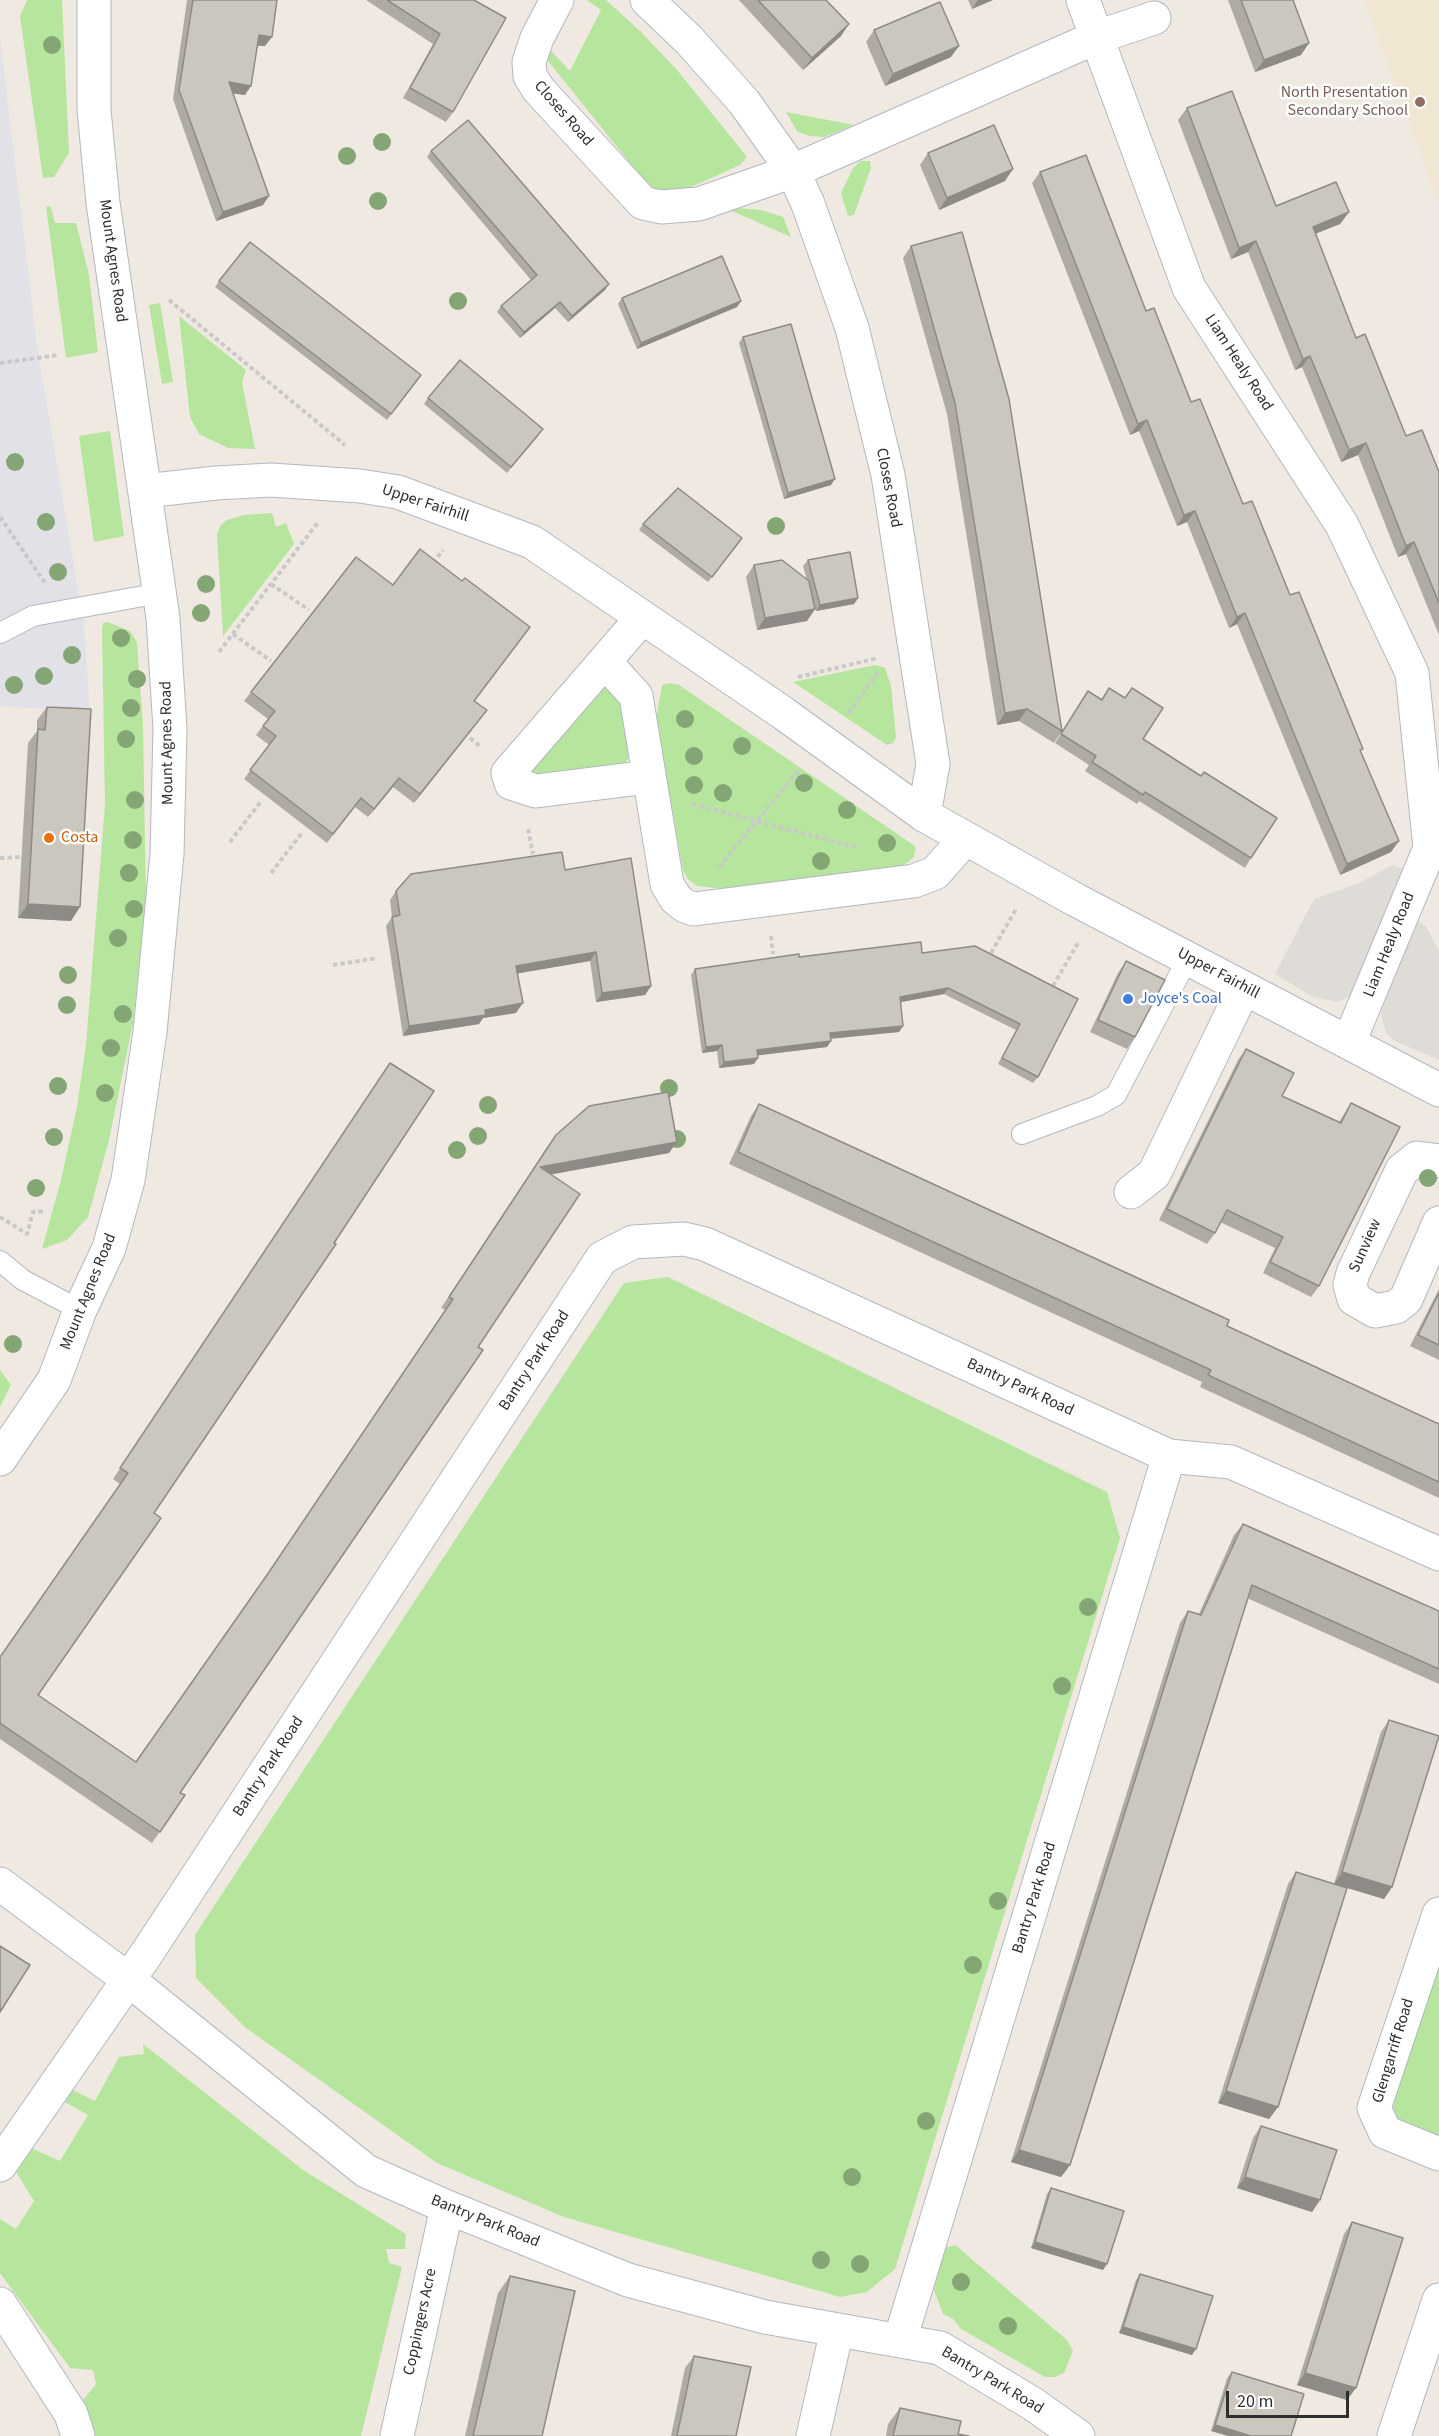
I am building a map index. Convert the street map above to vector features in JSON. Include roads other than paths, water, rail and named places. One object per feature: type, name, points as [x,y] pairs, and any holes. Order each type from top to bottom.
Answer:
[{"type":"street","name":"Mount Agnes Road","points":[[0,1459],[54,1380],[80,1310],[109,1248],[128,1180],[153,1009],[162,929],[170,794],[170,729],[160,593],[104,203],[94,110],[94,0]]},
{"type":"street","name":"Closes Road","points":[[557,0],[537,38],[530,62],[530,76],[539,90],[643,204],[661,207],[699,204],[793,171],[1097,37]]},
{"type":"street","name":"Closes Road","points":[[647,0],[689,40],[744,102],[793,171],[808,204],[852,328],[888,475],[933,764],[924,815]]},
{"type":"street","name":"Liam Healy Road","points":[[1083,0],[1190,288],[1342,525],[1425,669],[1435,847],[1349,1042]]},
{"type":"street","points":[[1097,37],[1154,18]]},
{"type":"street","name":"Upper Fairhill","points":[[145,491],[271,480],[360,486],[398,492],[532,542],[783,713],[924,815],[1244,988],[1439,1090]]},
{"type":"street","points":[[642,618],[508,773],[511,783],[536,791],[650,785]]},
{"type":"street","points":[[604,662],[636,696],[667,884],[676,900],[685,906],[694,909],[914,881],[936,873],[965,839]]},
{"type":"street","points":[[1131,1192],[1154,1174],[1244,988]]},
{"type":"street","name":"Sunview","points":[[1439,1161],[1417,1158],[1402,1170],[1353,1274],[1350,1285],[1354,1299],[1375,1311],[1396,1307],[1406,1299],[1439,1223]]},
{"type":"street","name":"Bantry Park Road","points":[[129,1980],[602,1258],[617,1248],[633,1242],[684,1239],[705,1244],[1169,1456],[1231,1462],[1439,1554]]},
{"type":"street","name":"Bantry Park Road","points":[[900,2340],[1169,1456]]},
{"type":"street","name":"Bantry Park Road","points":[[0,1884],[129,1980],[366,2171],[447,2207],[628,2280],[742,2312],[940,2349],[968,2363],[1078,2436]]},
{"type":"street","name":"Glengarriff Road","points":[[1439,1914],[1374,2108],[1385,2132],[1439,2154]]},
{"type":"street","points":[[0,2165],[129,1980]]},
{"type":"street","name":"Coppingers Acre","points":[[397,2436],[447,2207]]},
{"type":"street","points":[[1394,2436],[1439,2300]]},
{"type":"street","points":[[0,2304],[71,2414],[78,2436]]},
{"type":"street","points":[[813,2436],[837,2330]]},
{"type":"lane","points":[[0,633],[33,616],[160,593]]},
{"type":"lane","points":[[1022,1134],[1096,1106],[1116,1095],[1188,958]]},
{"type":"lane","points":[[0,1261],[23,1280],[80,1310]]},
{"type":"place","name":"North Presentation Secondary School","points":[[1420,102]]},
{"type":"place","name":"Costa","points":[[49,838]]},
{"type":"place","name":"Joyce's Coal","points":[[1128,999]]}]
